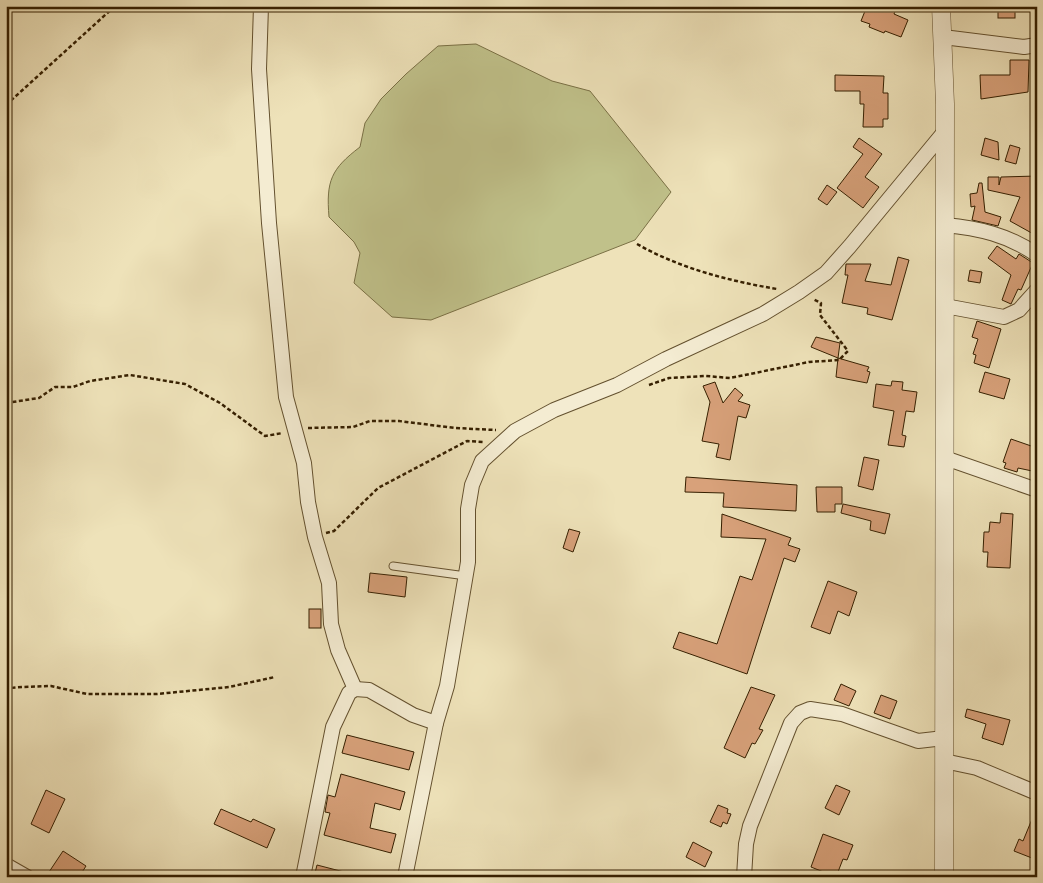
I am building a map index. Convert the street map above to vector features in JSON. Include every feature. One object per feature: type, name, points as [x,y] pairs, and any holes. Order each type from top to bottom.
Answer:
[{"type":"street","points":[[261,6],[259,69],[269,222],[286,397],[304,463],[308,502],[329,582],[330,624],[338,650],[355,689]]},
{"type":"street","points":[[941,6],[945,131],[944,877]]},
{"type":"street","points":[[943,38],[1024,47],[1037,44]]},
{"type":"street","points":[[405,877],[436,723],[448,686],[466,576],[468,509],[472,485],[482,461],[515,431],[554,410],[624,382],[666,359],[763,314],[799,292],[826,272],[850,246],[945,131]]},
{"type":"street","points":[[945,225],[978,228],[1007,238],[1037,255]]},
{"type":"street","points":[[945,306],[1004,317],[1019,310],[1037,290]]},
{"type":"street","points":[[945,458],[1037,490]]},
{"type":"street","points":[[355,689],[368,690],[413,715],[436,723]]},
{"type":"street","points":[[303,877],[333,726],[346,699],[355,689]]},
{"type":"street","points":[[744,877],[746,844],[750,826],[791,723],[800,713],[810,709],[833,712],[918,741],[944,738]]},
{"type":"street","points":[[944,761],[983,771],[1037,793]]},
{"type":"street","points":[[6,865],[27,877]]},
{"type":"lane","points":[[393,566],[466,576]]},
{"type":"path","points":[[6,105],[115,6]]},
{"type":"path","points":[[624,382],[642,387],[669,378],[706,376],[730,378],[809,362],[839,360],[848,351],[820,315],[821,303],[799,292],[736,281],[701,270],[654,254],[638,244]]},
{"type":"path","points":[[6,403],[39,398],[55,387],[73,387],[90,381],[130,375],[186,384],[220,403],[265,436],[314,427],[353,427],[370,421],[398,421],[454,428],[515,431]]},
{"type":"path","points":[[316,537],[334,531],[378,488],[467,440],[499,445]]},
{"type":"path","points":[[6,691],[10,688],[51,686],[87,694],[157,694],[230,687],[275,677]]},
{"type":"green space","points":[[476,44],[552,81],[590,91],[671,192],[635,240],[431,320],[392,317],[354,283],[360,253],[354,242],[329,217],[328,194],[332,177],[342,162],[360,147],[365,123],[381,99],[406,74],[438,46]]},
{"type":"building","points":[[867,6],[897,6],[894,14],[908,20],[901,37],[869,27],[870,24],[861,21]]},
{"type":"building","points":[[998,6],[1015,6],[1015,18],[998,18]]},
{"type":"building","points":[[1010,60],[1029,60],[1028,92],[981,99],[980,75],[1010,75]]},
{"type":"building","points":[[835,75],[884,76],[883,93],[888,93],[888,119],[883,119],[883,127],[863,127],[864,104],[860,104],[860,91],[835,91]]},
{"type":"building","points":[[859,138],[882,154],[865,177],[879,187],[863,208],[837,188],[863,154],[853,147]]},
{"type":"building","points":[[985,138],[998,142],[999,160],[981,155]]},
{"type":"building","points":[[1010,145],[1020,148],[1016,164],[1005,161]]},
{"type":"building","points":[[1037,176],[1037,236],[1010,221],[1020,197],[988,190],[988,177],[999,177],[999,185],[1001,177]]},
{"type":"building","points":[[979,183],[982,183],[985,212],[1001,217],[998,226],[972,220],[975,206],[971,207],[970,194],[977,193]]},
{"type":"building","points":[[827,185],[837,192],[827,205],[818,199]]},
{"type":"building","points":[[997,246],[1016,259],[1019,254],[1033,263],[1021,290],[1018,289],[1011,304],[1002,300],[1011,275],[988,258]]},
{"type":"building","points":[[898,257],[909,260],[892,320],[867,314],[868,308],[842,303],[848,275],[845,275],[846,264],[871,264],[865,281],[891,285]]},
{"type":"building","points":[[970,270],[982,272],[980,283],[968,281]]},
{"type":"building","points":[[977,321],[1001,329],[989,368],[974,363],[976,355],[973,354],[978,339],[972,337]]},
{"type":"building","points":[[816,337],[840,343],[838,358],[811,347]]},
{"type":"building","points":[[838,358],[869,367],[867,371],[870,372],[867,383],[836,377]]},
{"type":"building","points":[[985,372],[1010,379],[1004,399],[979,392]]},
{"type":"building","points":[[892,381],[903,382],[902,390],[917,392],[914,412],[906,411],[902,435],[906,436],[904,447],[888,445],[894,411],[873,407],[876,384],[891,386]]},
{"type":"building","points":[[715,382],[723,403],[735,388],[743,395],[738,401],[750,405],[746,418],[738,416],[730,460],[716,457],[719,444],[702,441],[710,402],[703,386]]},
{"type":"building","points":[[1011,439],[1037,448],[1037,472],[1018,468],[1017,472],[1004,468],[1006,463],[1003,462]]},
{"type":"building","points":[[864,457],[879,460],[873,490],[858,486]]},
{"type":"building","points":[[686,477],[797,485],[796,511],[723,507],[724,493],[685,492]]},
{"type":"building","points":[[816,487],[842,487],[842,504],[835,504],[835,512],[817,512]]},
{"type":"building","points":[[843,504],[890,514],[885,534],[870,530],[871,521],[841,513]]},
{"type":"building","points":[[1001,513],[1013,514],[1010,568],[987,567],[988,552],[983,552],[984,532],[989,532],[990,522],[1000,523]]},
{"type":"building","points":[[722,514],[791,538],[788,545],[800,549],[795,562],[784,558],[747,674],[673,648],[679,632],[717,644],[740,576],[752,580],[766,539],[721,537]]},
{"type":"building","points":[[569,529],[580,532],[573,552],[563,548]]},
{"type":"building","points":[[370,573],[407,577],[405,597],[368,592]]},
{"type":"building","points":[[828,581],[857,592],[849,616],[838,611],[830,634],[811,627]]},
{"type":"building","points":[[309,609],[321,609],[321,628],[309,628]]},
{"type":"building","points":[[841,684],[856,691],[849,706],[834,700]]},
{"type":"building","points":[[751,687],[775,695],[759,729],[763,730],[755,744],[752,743],[745,758],[724,748]]},
{"type":"building","points":[[881,695],[897,701],[890,719],[874,713]]},
{"type":"building","points":[[967,709],[1010,720],[1003,745],[982,738],[986,724],[965,717]]},
{"type":"building","points":[[347,735],[414,752],[409,770],[342,753]]},
{"type":"building","points":[[341,774],[405,792],[400,810],[375,803],[370,828],[396,834],[391,853],[324,835],[330,813],[325,812],[328,795],[335,797]]},
{"type":"building","points":[[836,785],[850,791],[839,815],[825,808]]},
{"type":"building","points":[[46,790],[65,799],[49,833],[31,824]]},
{"type":"building","points":[[718,805],[728,809],[727,813],[731,814],[727,824],[723,822],[721,827],[710,822]]},
{"type":"building","points":[[1037,807],[1037,860],[1014,851],[1019,839],[1023,841]]},
{"type":"building","points":[[221,809],[251,822],[253,819],[275,829],[267,848],[214,824]]},
{"type":"building","points":[[823,834],[853,845],[847,860],[843,859],[836,877],[811,867]]},
{"type":"building","points":[[693,842],[712,852],[705,867],[686,857]]},
{"type":"building","points":[[63,851],[86,866],[79,877],[56,877],[49,872]]},
{"type":"building","points":[[317,865],[348,873],[348,877],[314,877]]}]
